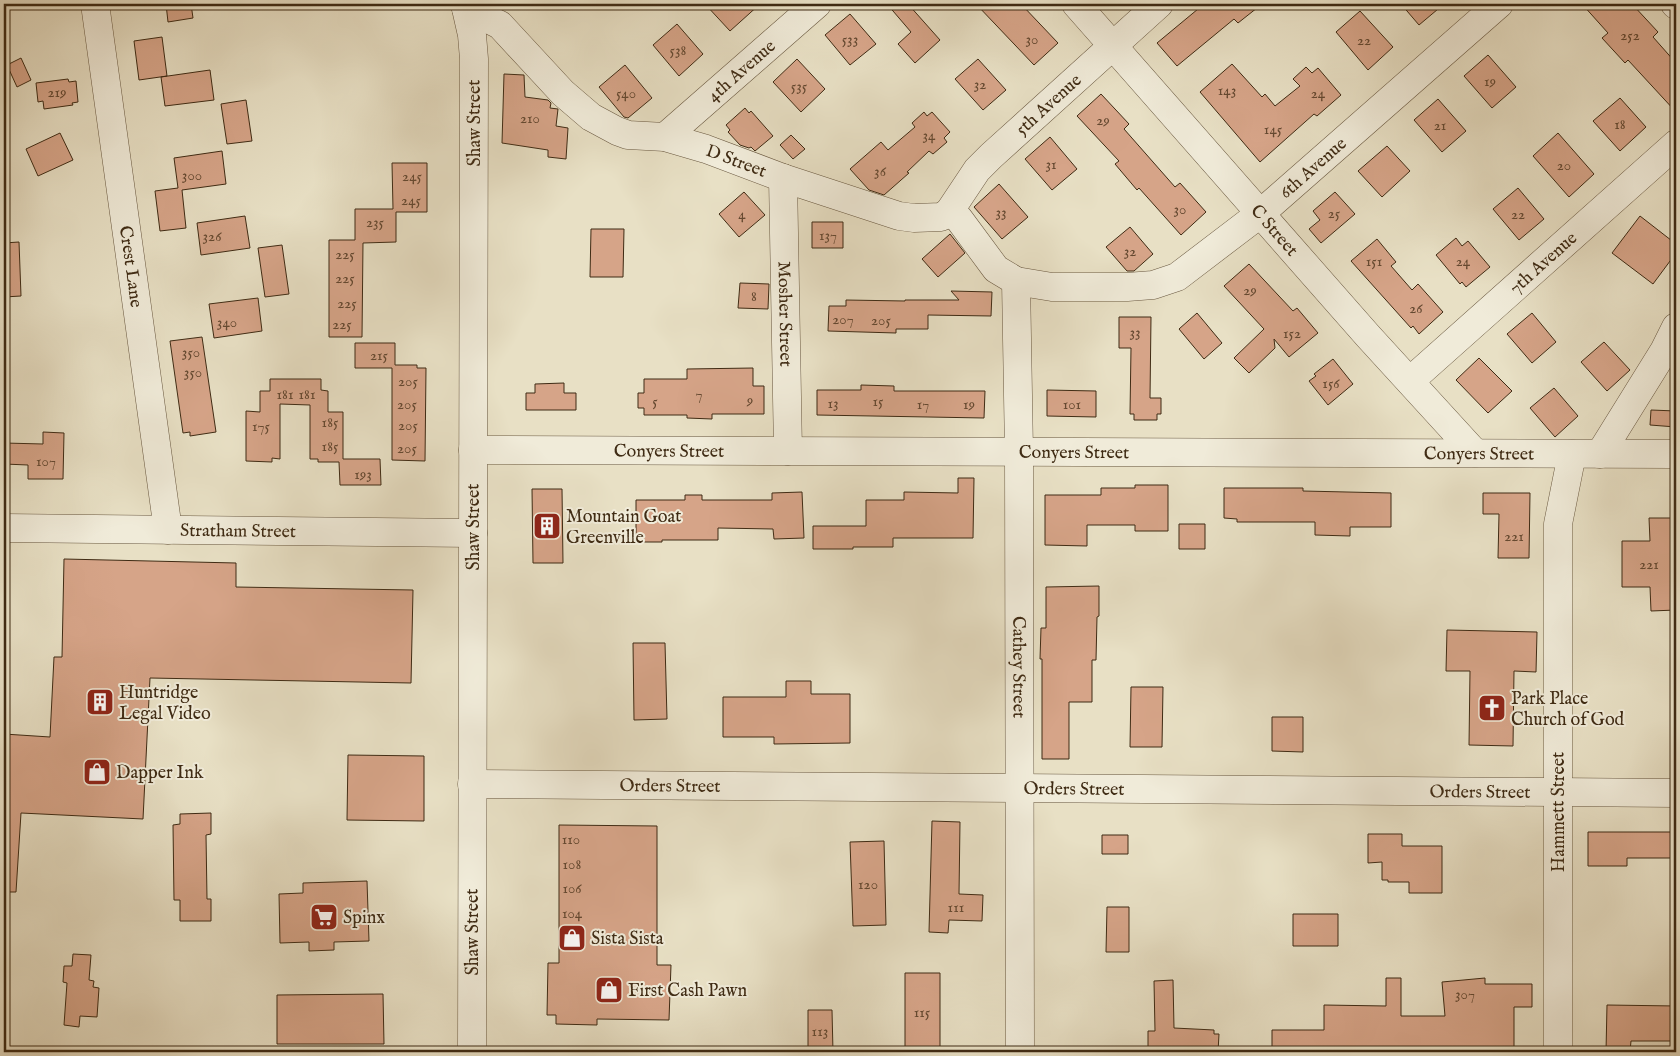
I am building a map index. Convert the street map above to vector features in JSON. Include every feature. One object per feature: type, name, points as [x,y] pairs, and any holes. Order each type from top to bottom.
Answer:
[{"type":"street","name":"Crest Lane","points":[[95,4],[168,530]]},
{"type":"street","name":"4th Avenue","points":[[666,137],[817,4]]},
{"type":"street","name":"C Street","points":[[1076,4],[1368,336],[1476,453]]},
{"type":"street","name":"5th Avenue","points":[[949,212],[977,170],[990,156],[1159,4]]},
{"type":"street","name":"6th Avenue","points":[[1016,281],[1052,287],[1127,287],[1153,285],[1176,277],[1261,213],[1499,4]]},
{"type":"street","name":"D Street","points":[[467,5],[500,25],[547,77],[591,117],[617,131],[628,135],[666,137],[706,149],[783,178],[899,216],[914,218],[941,217],[949,212]]},
{"type":"street","name":"Shaw Street","points":[[467,5],[474,59],[472,1052]]},
{"type":"street","name":"7th Avenue","points":[[1410,381],[1676,144]]},
{"type":"street","name":"Mosher Street","points":[[783,178],[788,451]]},
{"type":"street","points":[[949,212],[960,219],[996,269],[1016,281]]},
{"type":"street","name":"Cathey Street","points":[[1016,281],[1019,452],[1020,1052]]},
{"type":"street","points":[[1600,454],[1664,351],[1676,327]]},
{"type":"street","name":"Conyers Street","points":[[473,450],[1676,454]]},
{"type":"street","name":"Hammett Street","points":[[1558,1052],[1558,524],[1572,454]]},
{"type":"street","name":"Stratham Street","points":[[4,528],[473,533]]},
{"type":"street","name":"Orders Street","points":[[472,784],[1676,792]]},
{"type":"building","points":[[166,4],[191,4],[193,18],[168,22]]},
{"type":"building","points":[[705,4],[760,4],[730,31]]},
{"type":"building","points":[[887,4],[908,4],[940,40],[915,63],[898,44],[911,32]]},
{"type":"building","points":[[976,4],[1021,4],[1058,43],[1034,65]]},
{"type":"building","points":[[1204,4],[1262,4],[1238,23],[1234,19],[1177,66],[1157,43]]},
{"type":"building","points":[[1401,4],[1444,4],[1419,25]]},
{"type":"building","points":[[1582,4],[1632,4],[1658,32],[1653,37],[1676,63],[1676,112],[1628,60],[1625,63],[1602,38],[1608,33]]},
{"type":"building","points":[[1360,11],[1393,47],[1368,70],[1336,32]]},
{"type":"building","points":[[850,14],[876,44],[850,65],[825,35]]},
{"type":"building","points":[[677,24],[703,54],[679,76],[653,45]]},
{"type":"building","points":[[162,37],[167,76],[139,80],[134,41]]},
{"type":"building","points":[[1488,55],[1516,87],[1492,108],[1464,76]]},
{"type":"building","points":[[21,58],[31,80],[17,87],[7,65]]},
{"type":"building","points":[[797,59],[825,89],[801,112],[773,82]]},
{"type":"building","points":[[978,59],[1006,90],[983,110],[955,79]]},
{"type":"building","points":[[1232,64],[1262,97],[1265,94],[1275,106],[1300,86],[1293,79],[1306,67],[1312,73],[1318,68],[1341,95],[1317,116],[1314,114],[1260,162],[1200,92]]},
{"type":"building","points":[[625,65],[652,98],[628,118],[624,117],[599,87]]},
{"type":"building","points":[[210,70],[214,100],[165,106],[161,77]]},
{"type":"building","points":[[504,74],[524,75],[525,97],[548,100],[551,103],[550,108],[558,109],[556,126],[568,128],[566,159],[548,157],[548,150],[502,143]]},
{"type":"building","points":[[68,79],[69,82],[76,81],[78,102],[72,103],[73,105],[44,109],[43,101],[38,102],[36,83]]},
{"type":"building","points":[[1101,94],[1129,124],[1124,129],[1175,187],[1180,183],[1206,212],[1181,235],[1139,188],[1137,190],[1115,164],[1119,161],[1077,116]]},
{"type":"building","points":[[1620,98],[1646,127],[1620,151],[1593,121]]},
{"type":"building","points":[[1438,99],[1466,131],[1442,152],[1414,120]]},
{"type":"building","points":[[246,100],[252,141],[227,144],[221,104]]},
{"type":"building","points":[[745,108],[749,113],[751,111],[773,136],[755,151],[751,147],[740,145],[728,132],[730,130],[726,125]]},
{"type":"building","points":[[924,112],[927,116],[932,112],[950,132],[944,138],[947,142],[933,154],[929,151],[907,172],[909,173],[884,195],[869,190],[850,169],[881,142],[888,150],[915,127],[912,123]]},
{"type":"building","points":[[60,133],[73,160],[38,176],[26,149]]},
{"type":"building","points":[[1558,133],[1594,174],[1569,197],[1533,156]]},
{"type":"building","points":[[791,135],[805,149],[793,159],[780,145]]},
{"type":"building","points":[[1050,137],[1077,169],[1052,190],[1025,159]]},
{"type":"building","points":[[1387,146],[1410,171],[1382,197],[1358,171]]},
{"type":"building","points":[[222,151],[226,184],[182,190],[186,228],[160,231],[155,191],[178,188],[174,158]]},
{"type":"building","points":[[392,163],[427,163],[427,212],[396,212],[396,242],[363,243],[362,337],[329,337],[329,240],[355,240],[355,209],[393,209]]},
{"type":"building","points":[[999,184],[1028,217],[1002,239],[974,207]]},
{"type":"building","points":[[1518,188],[1544,219],[1519,240],[1493,209]]},
{"type":"building","points":[[744,192],[765,215],[739,237],[719,214]]},
{"type":"building","points":[[1335,192],[1355,214],[1321,243],[1309,229],[1320,220],[1313,211]]},
{"type":"building","points":[[245,216],[250,248],[201,255],[197,223]]},
{"type":"building","points":[[1640,216],[1676,244],[1676,253],[1653,284],[1612,253]]},
{"type":"building","points":[[812,222],[843,222],[843,248],[812,248]]},
{"type":"building","points":[[1130,227],[1153,254],[1134,271],[1127,271],[1106,247]]},
{"type":"building","points":[[591,229],[624,229],[623,277],[590,277]]},
{"type":"building","points":[[950,234],[965,253],[938,277],[922,259]]},
{"type":"building","points":[[1456,238],[1462,246],[1468,241],[1490,267],[1466,287],[1462,282],[1460,284],[1436,255]]},
{"type":"building","points":[[1377,239],[1396,262],[1391,266],[1412,290],[1418,284],[1443,312],[1419,334],[1413,326],[1411,328],[1351,261]]},
{"type":"building","points":[[19,242],[21,296],[4,297],[4,243]]},
{"type":"building","points":[[282,245],[289,294],[265,297],[258,248]]},
{"type":"building","points":[[1249,264],[1293,311],[1297,308],[1318,333],[1289,357],[1274,339],[1275,348],[1249,373],[1234,358],[1264,329],[1224,286]]},
{"type":"building","points":[[740,283],[769,284],[768,309],[738,308]]},
{"type":"building","points":[[951,291],[992,292],[991,316],[928,315],[928,329],[896,329],[896,333],[828,331],[829,306],[846,306],[846,300],[959,300]]},
{"type":"building","points":[[258,298],[262,331],[214,338],[209,304]]},
{"type":"building","points":[[1197,313],[1222,343],[1204,359],[1179,329]]},
{"type":"building","points":[[1532,313],[1556,342],[1532,363],[1507,334]]},
{"type":"building","points":[[1119,317],[1151,317],[1150,398],[1161,398],[1161,414],[1157,414],[1157,420],[1134,420],[1134,414],[1130,414],[1131,348],[1119,348]]},
{"type":"building","points":[[202,337],[216,432],[190,436],[190,432],[183,433],[170,341]]},
{"type":"building","points":[[1604,342],[1630,370],[1607,391],[1581,362]]},
{"type":"building","points":[[355,343],[395,343],[395,365],[417,365],[417,368],[426,368],[425,461],[392,460],[392,368],[355,368]]},
{"type":"building","points":[[1479,358],[1512,391],[1488,413],[1456,380]]},
{"type":"building","points":[[1333,359],[1353,384],[1328,405],[1309,381],[1316,376],[1314,374]]},
{"type":"building","points":[[753,368],[753,386],[764,386],[764,414],[712,414],[712,419],[687,418],[687,415],[644,415],[644,408],[638,408],[638,393],[644,393],[644,379],[687,379],[687,369]]},
{"type":"building","points":[[270,379],[321,379],[321,390],[328,391],[328,412],[343,412],[343,459],[380,459],[381,485],[340,485],[339,462],[318,462],[318,459],[310,459],[310,405],[280,404],[280,459],[272,458],[272,462],[246,461],[246,411],[260,412],[260,391],[270,391]]},
{"type":"building","points":[[564,383],[564,393],[576,393],[576,410],[526,410],[526,393],[535,393],[535,384]]},
{"type":"building","points":[[861,385],[894,386],[894,391],[985,391],[984,418],[817,415],[817,390],[861,390]]},
{"type":"building","points":[[1554,388],[1578,416],[1555,437],[1530,408]]},
{"type":"building","points":[[1047,390],[1096,391],[1096,417],[1047,416]]},
{"type":"building","points":[[1651,410],[1676,411],[1676,427],[1650,425]]},
{"type":"building","points":[[43,432],[64,433],[63,479],[28,479],[28,465],[4,464],[4,443],[43,444]]},
{"type":"building","points":[[958,478],[974,478],[973,538],[893,538],[893,547],[813,549],[813,526],[866,526],[866,500],[904,500],[904,492],[958,493]]},
{"type":"building","points":[[1135,485],[1168,485],[1168,531],[1135,531],[1135,525],[1087,525],[1087,546],[1045,545],[1045,495],[1101,495],[1101,488],[1135,488]]},
{"type":"building","points":[[1224,488],[1303,488],[1303,491],[1391,493],[1391,527],[1350,527],[1350,536],[1315,535],[1315,522],[1237,522],[1237,519],[1224,518]]},
{"type":"building","name":"Mountain Goat Greenville","points":[[532,489],[562,489],[563,563],[533,563]]},
{"type":"building","points":[[802,492],[804,538],[774,539],[773,529],[718,528],[718,540],[636,542],[636,500],[685,500],[685,495],[702,495],[702,500],[772,500],[772,493]]},
{"type":"building","points":[[1483,493],[1530,493],[1529,558],[1498,558],[1499,514],[1483,514]]},
{"type":"building","points":[[1649,518],[1676,518],[1676,610],[1651,611],[1650,587],[1622,587],[1622,541],[1650,541]]},
{"type":"building","points":[[1179,524],[1205,524],[1205,549],[1179,549]]},
{"type":"building","points":[[64,559],[236,563],[236,587],[413,590],[411,683],[150,678],[143,819],[21,813],[16,892],[4,892],[4,734],[50,737],[54,657],[62,657]]},
{"type":"building","points":[[1099,586],[1096,660],[1092,660],[1092,702],[1069,702],[1069,759],[1042,759],[1042,659],[1040,659],[1041,628],[1046,628],[1046,587]]},
{"type":"building","name":"Park Place Church of God","points":[[1447,630],[1537,632],[1536,672],[1514,671],[1513,746],[1469,745],[1470,671],[1446,671]]},
{"type":"building","points":[[633,643],[665,643],[667,719],[634,720]]},
{"type":"building","points":[[786,681],[811,681],[811,694],[850,694],[850,743],[774,744],[774,737],[723,737],[723,697],[786,697]]},
{"type":"building","points":[[1131,687],[1163,687],[1162,747],[1130,747]]},
{"type":"building","points":[[1272,717],[1303,717],[1303,752],[1272,751]]},
{"type":"building","points":[[348,755],[424,756],[424,821],[347,820]]},
{"type":"building","points":[[211,813],[211,834],[206,835],[207,899],[211,899],[211,921],[180,921],[180,900],[174,900],[173,825],[180,824],[180,814]]},
{"type":"building","points":[[932,821],[960,822],[959,894],[983,895],[982,921],[949,920],[948,933],[929,932]]},
{"type":"building","points":[[559,825],[657,826],[657,965],[671,965],[669,1020],[597,1019],[597,1025],[556,1024],[556,1015],[547,1015],[548,963],[559,963]]},
{"type":"building","points":[[1588,832],[1676,832],[1676,856],[1672,856],[1672,858],[1627,858],[1627,866],[1588,866]]},
{"type":"building","points":[[1368,834],[1402,834],[1402,846],[1442,846],[1442,893],[1409,893],[1409,882],[1388,882],[1388,880],[1382,880],[1382,862],[1368,863]]},
{"type":"building","points":[[1102,835],[1128,835],[1128,854],[1102,854]]},
{"type":"building","points":[[884,841],[886,925],[853,926],[850,842]]},
{"type":"building","name":"Spinx","points":[[367,881],[369,941],[334,942],[334,950],[309,951],[309,942],[280,943],[279,894],[303,893],[303,883]]},
{"type":"building","points":[[1107,907],[1129,907],[1129,952],[1106,952]]},
{"type":"building","points":[[1293,914],[1338,914],[1338,946],[1293,946]]},
{"type":"building","points":[[73,954],[91,955],[89,980],[94,981],[93,987],[99,988],[97,1017],[80,1016],[79,1027],[64,1025],[67,983],[63,982],[64,966],[72,966]]},
{"type":"building","points":[[905,973],[940,973],[940,1052],[905,1052]]},
{"type":"building","points":[[1386,978],[1401,978],[1401,1016],[1445,1016],[1442,982],[1485,978],[1485,984],[1532,984],[1532,1007],[1514,1007],[1514,1052],[1272,1052],[1272,1030],[1324,1030],[1324,1005],[1386,1006]]},
{"type":"building","points":[[1173,980],[1174,1028],[1214,1030],[1214,1034],[1219,1034],[1218,1052],[1148,1052],[1148,1031],[1155,1031],[1154,981]]},
{"type":"building","points":[[383,994],[384,1044],[277,1044],[277,995]]},
{"type":"building","points":[[1607,1005],[1676,1006],[1676,1041],[1631,1041],[1630,1052],[1606,1052]]},
{"type":"building","points":[[808,1010],[832,1010],[833,1052],[808,1052]]},
{"type":"place","name":"Mountain Goat Greenville","points":[[547,526]]},
{"type":"place","name":"Huntridge Legal Video","points":[[100,702]]},
{"type":"place","name":"Park Place Church of God","points":[[1492,708]]},
{"type":"place","name":"Dapper Ink","points":[[97,772]]},
{"type":"place","name":"Spinx","points":[[324,917]]},
{"type":"place","name":"Sista Sista","points":[[572,938]]},
{"type":"place","name":"First Cash Pawn","points":[[609,990]]}]
